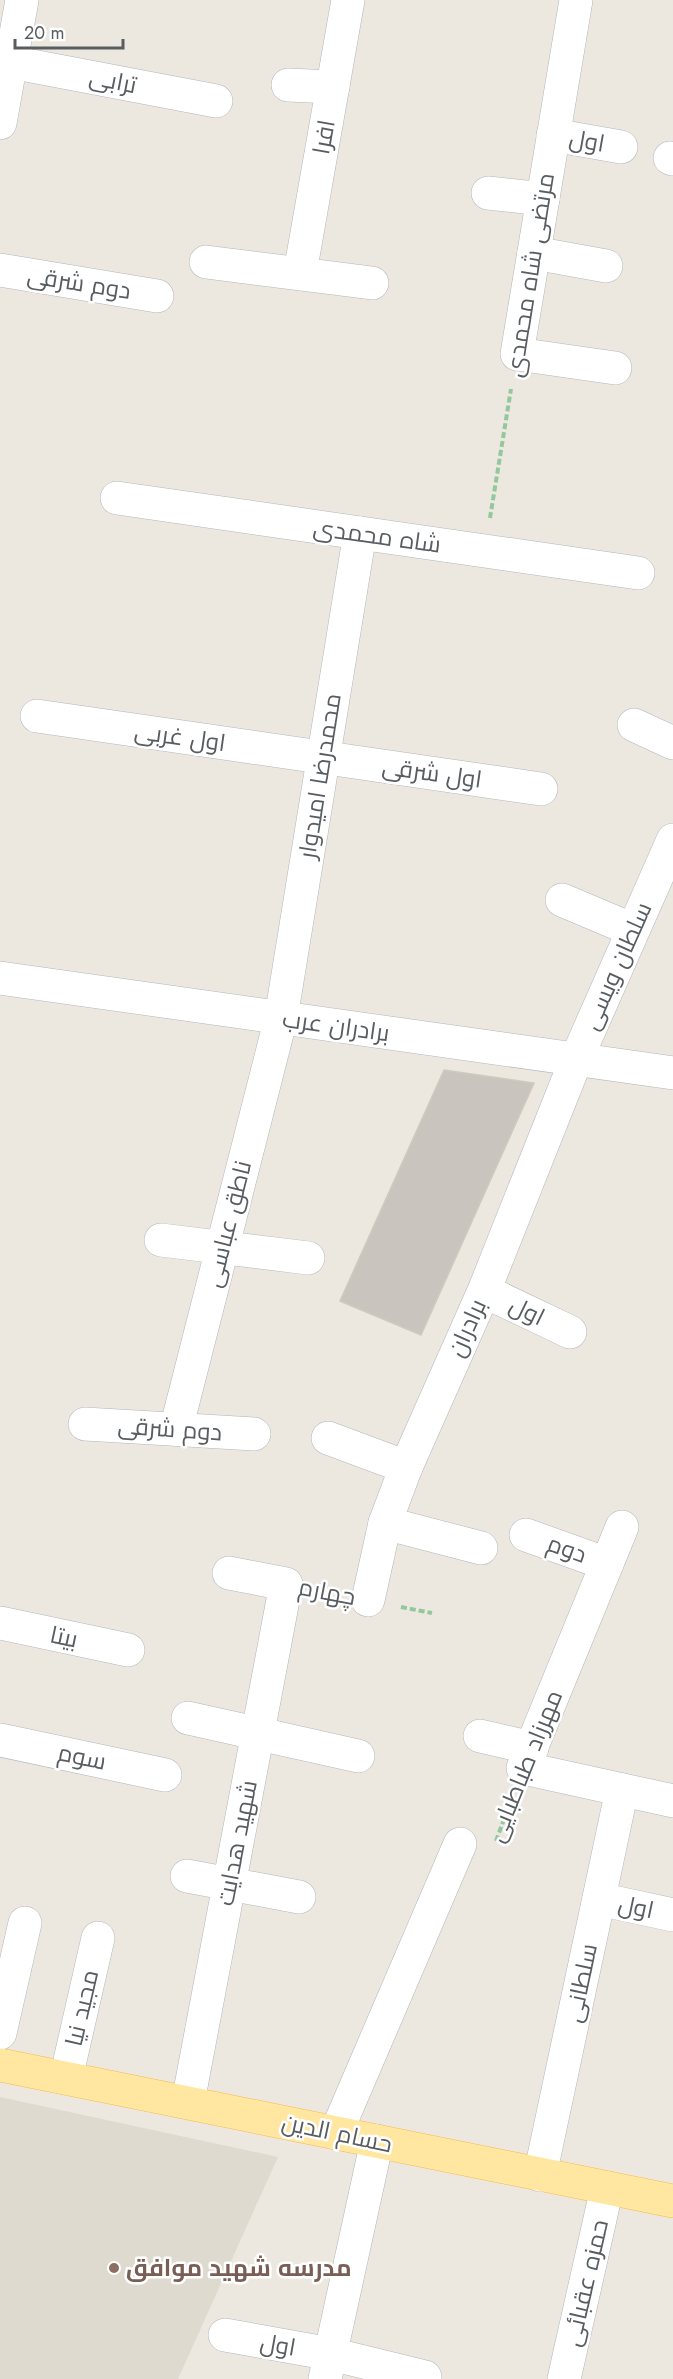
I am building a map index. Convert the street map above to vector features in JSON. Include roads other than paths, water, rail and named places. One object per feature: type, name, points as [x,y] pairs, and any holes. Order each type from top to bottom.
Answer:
[{"type":"main road","name":"حسام الدین","points":[[0,2065],[673,2201]]},
{"type":"street","points":[[0,123],[5,61],[21,0]]},
{"type":"street","name":"افرا","points":[[300,273],[348,0]]},
{"type":"street","name":"مرتضی شاه محمدی","points":[[576,0],[516,354],[615,368]]},
{"type":"street","name":"ترابی","points":[[5,61],[216,100]]},
{"type":"street","points":[[288,85],[333,87]]},
{"type":"street","name":"اول","points":[[553,135],[621,147]]},
{"type":"street","points":[[488,193],[543,199]]},
{"type":"street","points":[[534,253],[606,266]]},
{"type":"street","points":[[206,262],[372,282]]},
{"type":"street","name":"دوم شرقی","points":[[0,270],[157,296]]},
{"type":"street","name":"شاه محمدی","points":[[117,498],[638,573]]},
{"type":"street","name":"محمدرضا امیدوار","points":[[280,1018],[360,533]]},
{"type":"street","name":"اول غربی","points":[[38,716],[323,757]]},
{"type":"street","points":[[634,725],[673,743]]},
{"type":"street","name":"اول شرقی","points":[[323,757],[541,789]]},
{"type":"street","name":"سلطان ویسی","points":[[576,1060],[633,930],[662,894],[673,840]]},
{"type":"street","points":[[562,900],[633,930]]},
{"type":"street","name":"برادران عرب","points":[[0,978],[673,1073]]},
{"type":"street","name":"ناطق عباسی","points":[[176,1429],[280,1018]]},
{"type":"street","name":"برادران","points":[[368,1600],[385,1523],[406,1467],[484,1290],[576,1060]]},
{"type":"street","points":[[161,1240],[308,1258]]},
{"type":"street","name":"اول","points":[[484,1290],[570,1332]]},
{"type":"street","name":"دوم شرقی","points":[[85,1424],[254,1434]]},
{"type":"street","points":[[328,1438],[406,1467]]},
{"type":"street","points":[[385,1523],[481,1548]]},
{"type":"street","name":"مهرزاد طباطبایی","points":[[527,1758],[622,1527]]},
{"type":"street","name":"دوم","points":[[526,1535],[607,1564]]},
{"type":"street","name":"شهید هدایت","points":[[188,2102],[286,1584],[229,1573]]},
{"type":"street","name":"بیتا","points":[[0,1623],[128,1650]]},
{"type":"street","points":[[188,1718],[357,1756]]},
{"type":"street","points":[[480,1736],[527,1758],[622,1790],[673,1801]]},
{"type":"street","name":"سوم","points":[[0,1740],[165,1775]]},
{"type":"street","name":"سلطانی","points":[[540,2175],[622,1790]]},
{"type":"street","name":"مهرزاد طباطبایی","points":[[336,2133],[460,1844]]},
{"type":"street","points":[[187,1876],[298,1897]]},
{"type":"street","name":"اول","points":[[599,1899],[673,1915]]},
{"type":"street","points":[[0,2033],[25,1923]]},
{"type":"street","name":"مجید نیا","points":[[66,2078],[99,1938]]},
{"type":"street","points":[[376,2141],[328,2366],[425,2377]]},
{"type":"street","name":"حمزه عقبائی","points":[[564,2379],[607,2188]]},
{"type":"street","name":"اول","points":[[225,2336],[328,2366]]},
{"type":"place","name":"مدرسه شهید موافق","points":[[114,2268]]}]
